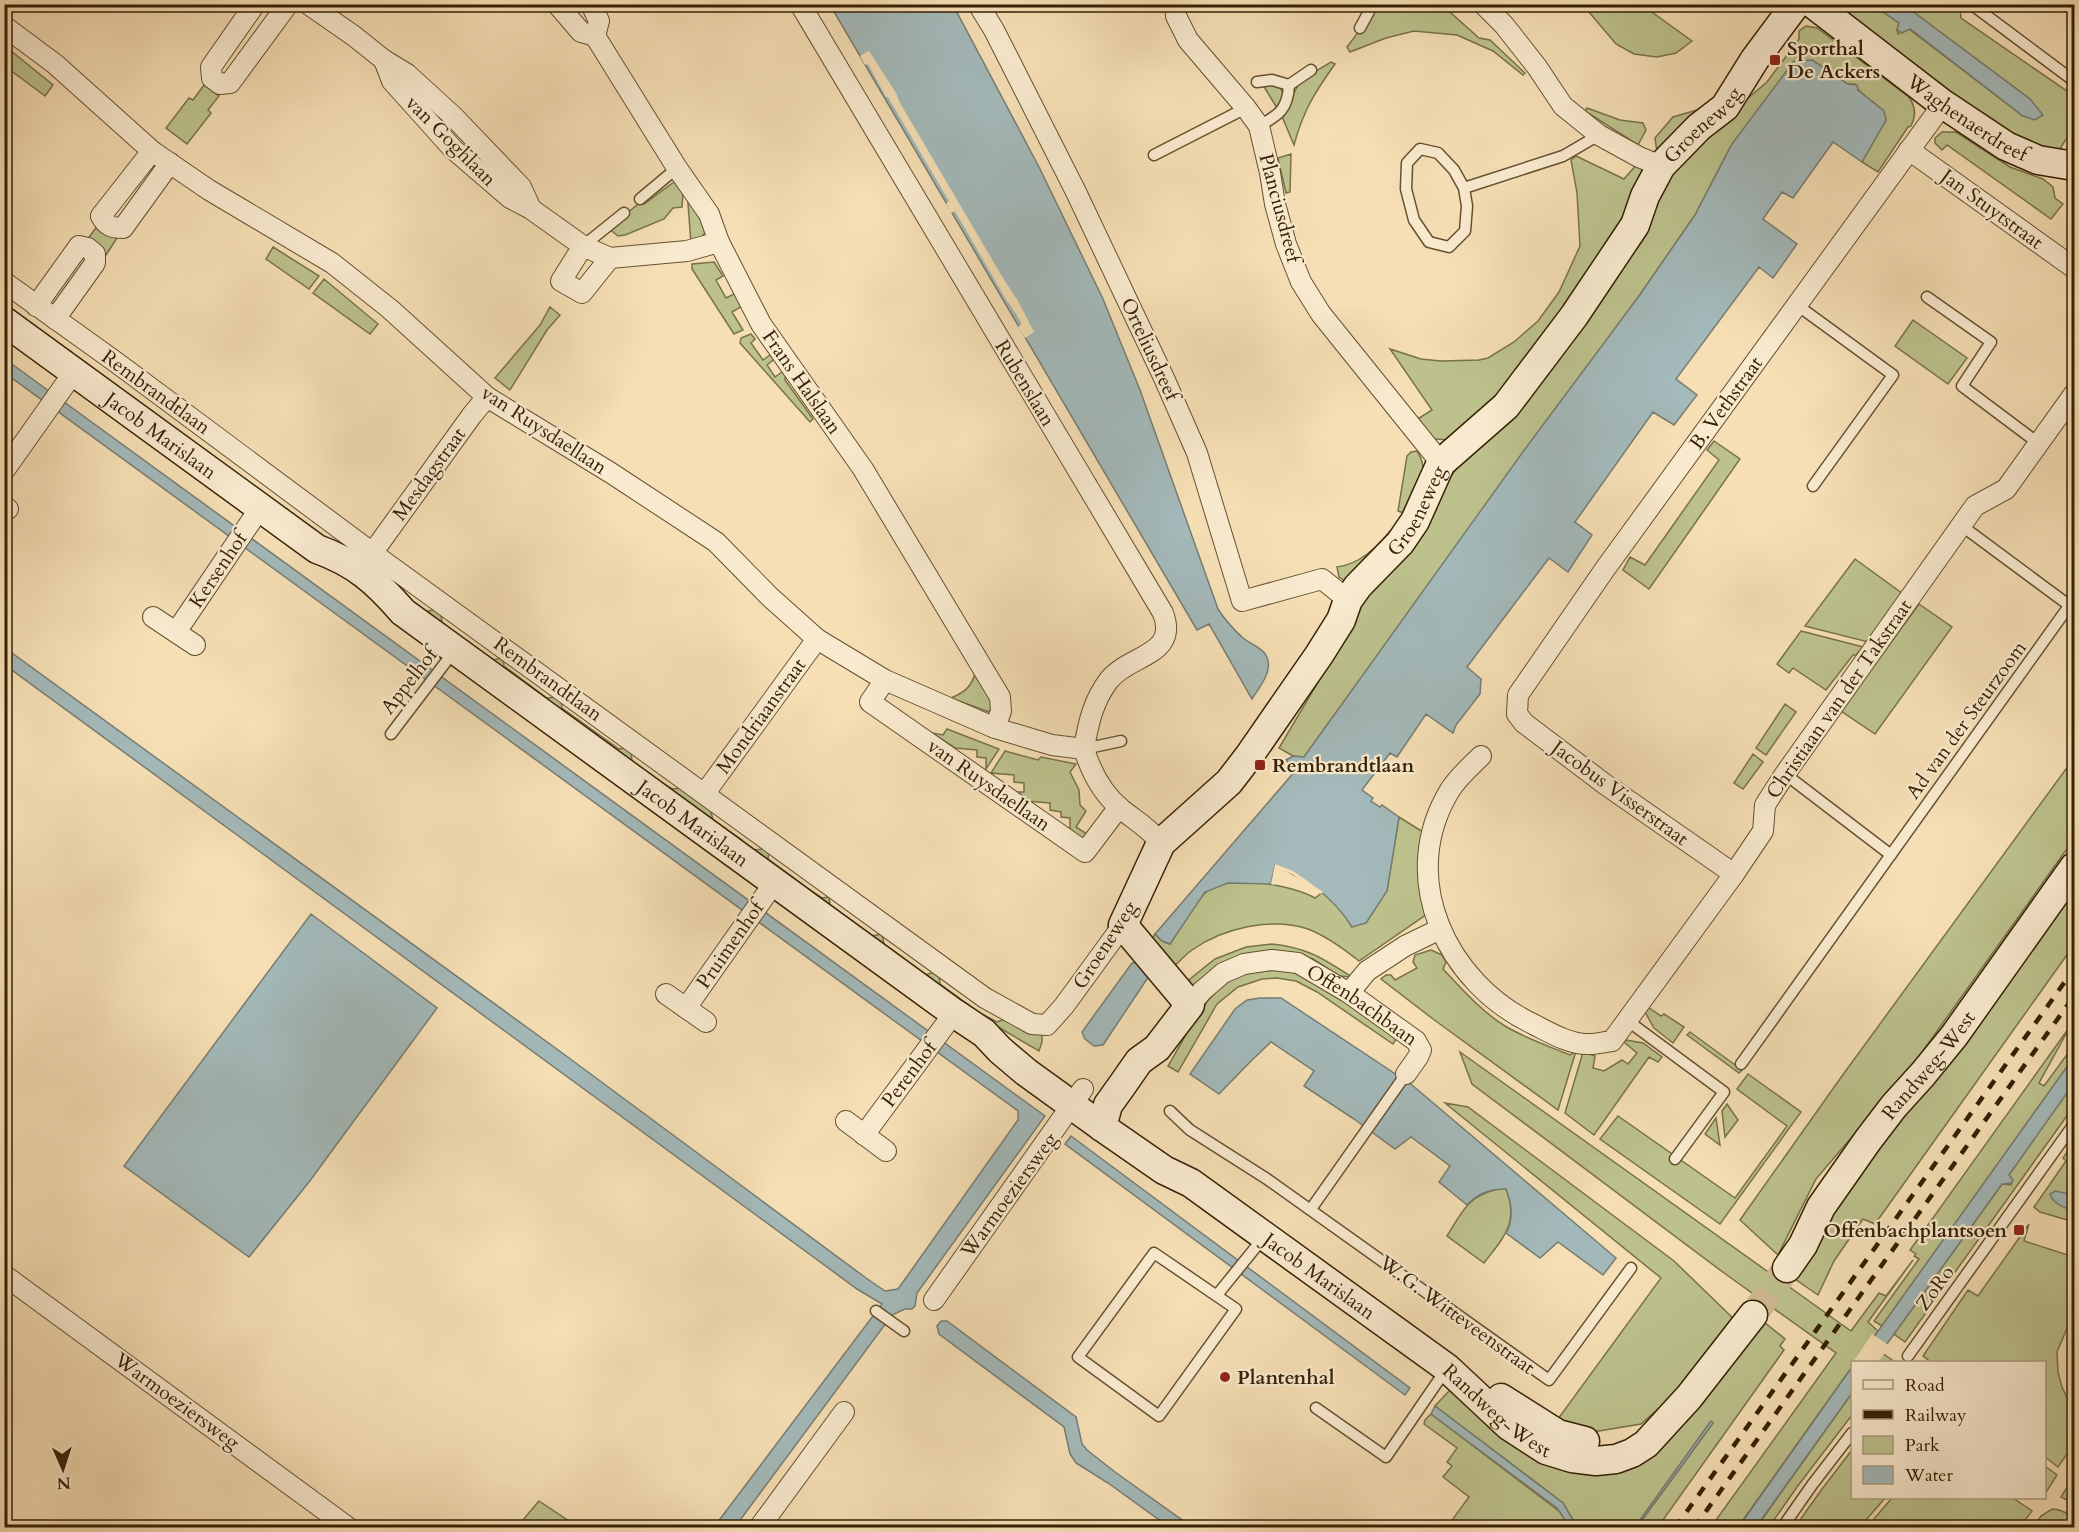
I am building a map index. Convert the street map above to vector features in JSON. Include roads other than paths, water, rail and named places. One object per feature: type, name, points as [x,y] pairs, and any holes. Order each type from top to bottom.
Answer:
[{"type":"main road","name":"Groeneweg","points":[[1123,925],[1161,843],[1228,782],[1249,756],[1319,655],[1341,620],[1348,600],[1400,543],[1410,528],[1441,464],[1506,406],[1574,316],[1635,225],[1661,166],[1699,127],[1725,107],[1755,59],[1796,4]]},
{"type":"main road","name":"Waghenaerdreef","points":[[1813,4],[1942,104],[2006,146],[2038,160],[2074,166]]},
{"type":"main road","name":"Jacob Marislaan","points":[[4,321],[68,381],[254,517],[317,549],[342,558],[358,568],[385,591],[448,660],[946,1024],[1008,1038],[1078,1097],[1110,1116],[1164,1170],[1191,1184],[1447,1368]]},
{"type":"main road","name":"Randweg-West","points":[[1786,1268],[1803,1245],[1821,1208],[1868,1140],[1954,1036],[2074,867]]},
{"type":"main road","points":[[1123,925],[1190,1005]]},
{"type":"main road","name":"Offenbachbaan","points":[[1110,1116],[1139,1061],[1157,1048],[1190,1005]]},
{"type":"main road","name":"Randweg-West","points":[[1447,1368],[1498,1416],[1527,1438],[1558,1455],[1586,1450],[1608,1461],[1632,1453],[1653,1438],[1753,1315]]},
{"type":"street","points":[[255,4],[212,67],[212,78],[220,84],[230,83],[288,4]]},
{"type":"street","name":"van Goghlaan","points":[[308,4],[384,60],[392,81],[453,149],[510,198],[531,209],[583,246],[610,258],[687,251],[719,242]]},
{"type":"street","name":"Frans Halslaan","points":[[557,4],[581,32],[595,36],[677,168],[709,214],[719,242],[760,324],[863,469],[994,686],[1000,697],[1001,711],[995,728]]},
{"type":"street","name":"Frans Halslaan","points":[[591,4],[599,21],[595,36]]},
{"type":"street","name":"Rubenslaan","points":[[800,4],[1163,613],[1168,625],[1163,643],[1152,652],[1131,662],[1111,678],[1097,699],[1090,717],[1084,749]]},
{"type":"street","name":"Orteliusdreef","points":[[978,4],[994,30],[1065,172],[1164,378],[1197,453],[1242,601],[1322,579],[1348,600]]},
{"type":"street","name":"Planciusdreef","points":[[1174,4],[1176,16],[1188,40],[1259,126],[1275,204],[1286,244],[1301,282],[1321,314],[1441,464]]},
{"type":"street","points":[[1483,4],[1504,25],[1537,67],[1563,106],[1599,135],[1661,166]]},
{"type":"street","name":"van Ruysdaellaan","points":[[4,26],[55,64],[153,151],[209,190],[332,263],[390,309],[488,397],[611,473],[716,542],[770,597],[817,639],[885,680],[995,728],[1052,745],[1084,749]]},
{"type":"street","name":"B. Vethstraat","points":[[1516,704],[1518,694],[1605,569],[1942,104]]},
{"type":"street","name":"Jan Stuytstraat","points":[[1909,150],[2074,267]]},
{"type":"street","points":[[153,151],[101,216],[104,222],[113,228],[123,228],[170,163]]},
{"type":"street","points":[[36,306],[79,246],[88,248],[95,254],[95,262],[55,319]]},
{"type":"street","points":[[583,246],[561,280],[582,293],[610,258]]},
{"type":"street","name":"Rembrandtlaan","points":[[4,282],[985,998],[1032,1024],[1047,1025]]},
{"type":"street","points":[[4,471],[68,381]]},
{"type":"street","name":"Christiaan van der Takstraat","points":[[1440,929],[1456,959],[1479,987],[1510,1013],[1581,1044],[1611,1041],[1628,1021],[1734,874],[1763,831],[1765,805],[1785,774],[1975,507],[2006,489],[2074,394]]},
{"type":"street","name":"Mesdagstraat","points":[[373,552],[488,397]]},
{"type":"street","name":"Kersenhof","points":[[176,632],[254,517]]},
{"type":"street","points":[[153,616],[195,645]]},
{"type":"street","name":"Mondriaanstraat","points":[[705,793],[817,639]]},
{"type":"street","name":"van Ruysdaellaan","points":[[885,680],[870,702],[1084,852],[1119,807]]},
{"type":"street","name":"Jacobus Visserstraat","points":[[1516,704],[1517,714],[1524,723],[1606,785],[1734,874]]},
{"type":"street","points":[[1084,749],[1091,771],[1101,787],[1119,807],[1154,834],[1161,843]]},
{"type":"street","points":[[1349,993],[1367,971],[1406,946],[1440,929],[1428,877],[1430,845],[1439,812],[1450,790],[1461,775],[1481,756]]},
{"type":"street","name":"Pruimenhof","points":[[686,1008],[767,892]]},
{"type":"street","name":"Groeneweg","points":[[1047,1025],[1064,1006],[1123,925]]},
{"type":"street","name":"Offenbachbaan","points":[[1190,1005],[1223,973],[1244,964],[1272,960],[1298,963],[1349,993],[1416,1041],[1421,1050],[1406,1074]]},
{"type":"street","name":"Pruimenhof","points":[[666,994],[706,1022]]},
{"type":"street","name":"Perenhof","points":[[864,1135],[946,1024]]},
{"type":"street","name":"Warmoeziersweg","points":[[934,1300],[1078,1097]]},
{"type":"street","points":[[846,1121],[886,1151]]},
{"type":"street","name":"Warmoeziersweg","points":[[4,1275],[349,1527]]},
{"type":"street","points":[[759,1527],[844,1412]]},
{"type":"lane","points":[[1360,28],[1373,4]]},
{"type":"lane","points":[[1971,4],[2074,81]]},
{"type":"lane","points":[[1289,85],[1311,70]]},
{"type":"lane","points":[[1257,82],[1272,80],[1289,85]]},
{"type":"lane","points":[[1259,126],[1279,115],[1288,97],[1289,85]]},
{"type":"lane","points":[[1154,155],[1246,108]]},
{"type":"lane","points":[[1464,188],[1563,156],[1599,135]]},
{"type":"lane","points":[[1420,149],[1438,153],[1454,170],[1464,188],[1467,206],[1465,231],[1449,247],[1429,242],[1414,220],[1406,189],[1407,163],[1420,149]]},
{"type":"lane","points":[[640,199],[677,168]]},
{"type":"lane","points":[[583,246],[624,213]]},
{"type":"lane","points":[[1928,297],[1991,342],[1962,386],[2038,443]]},
{"type":"lane","points":[[1797,305],[1893,375],[1813,486]]},
{"type":"lane","name":"Ad van der Steurzoom","points":[[1741,1064],[2072,603],[1962,526]]},
{"type":"lane","name":"Appelhof","points":[[391,734],[448,660]]},
{"type":"lane","points":[[1084,749],[1121,741]]},
{"type":"lane","points":[[1785,774],[1891,855]]},
{"type":"lane","points":[[1628,1021],[1724,1092],[1675,1159]]},
{"type":"lane","points":[[1311,1209],[1406,1074]]},
{"type":"lane","name":"W.G. Witteveenstraat","points":[[1170,1111],[1190,1130],[1311,1209],[1549,1380],[1631,1268]]},
{"type":"lane","name":"ZoRo","points":[[1908,1356],[2074,1124]]},
{"type":"lane","points":[[1217,1295],[1264,1237]]},
{"type":"lane","points":[[1154,1253],[1192,1281],[1217,1295],[1236,1309],[1159,1416],[1078,1357],[1154,1253]]},
{"type":"lane","points":[[876,1311],[904,1331]]},
{"type":"lane","points":[[1316,1408],[1386,1457],[1447,1368]]},
{"type":"lane","points":[[1782,1527],[1851,1434]]},
{"type":"water","points":[[830,5],[953,5],[1039,167],[1103,299],[1140,390],[1218,609],[1243,638],[1265,653],[1267,657],[1266,676],[1252,699],[1209,624],[1197,630]]},
{"type":"water","points":[[1873,5],[1904,5],[2030,99],[2043,115],[2035,120],[2023,116],[1910,29],[1902,33],[1897,30],[1899,23]]},
{"type":"water","points":[[1812,60],[1848,84],[1857,85],[1858,90],[1884,111],[1886,120],[1862,162],[1833,142],[1793,198],[1782,192],[1763,219],[1797,244],[1773,278],[1759,267],[1676,379],[1697,395],[1674,425],[1653,412],[1575,522],[1592,535],[1568,572],[1549,558],[1467,667],[1481,679],[1480,694],[1456,725],[1453,733],[1426,714],[1397,757],[1390,753],[1362,790],[1373,798],[1371,801],[1380,807],[1382,805],[1399,817],[1387,891],[1366,923],[1352,927],[1327,897],[1298,877],[1275,865],[1271,884],[1228,883],[1205,892],[1170,944],[1162,941],[1155,934],[1296,770],[1286,760],[1293,756],[1304,757],[1525,449],[1639,296],[1695,215],[1732,144],[1794,61]]},
{"type":"water","points":[[5,359],[1045,1116],[917,1293],[915,1306],[892,1315],[735,1527],[714,1527],[882,1304],[857,1289],[5,665],[5,648],[885,1291],[898,1289],[1018,1120],[1018,1111],[5,373]]},
{"type":"water","points":[[311,914],[437,1008],[309,1182],[249,1257],[124,1166]]},
{"type":"water","points":[[1132,963],[1139,963],[1149,976],[1103,1045],[1094,1046],[1085,1039],[1082,1032]]},
{"type":"water","points":[[1281,998],[1412,1085],[1616,1258],[1603,1275],[1558,1242],[1540,1258],[1506,1233],[1511,1211],[1506,1189],[1485,1192],[1475,1197],[1467,1205],[1439,1182],[1450,1166],[1411,1137],[1395,1149],[1304,1086],[1314,1071],[1271,1042],[1219,1094],[1190,1074],[1235,1009],[1247,1000]]},
{"type":"water","points":[[2074,1057],[2074,1083],[2009,1175],[2013,1180],[2012,1183],[2002,1184],[1875,1361],[1857,1361]]},
{"type":"water","points":[[1071,1136],[1410,1388],[1405,1395],[1065,1144]]},
{"type":"water","points":[[2055,1191],[2074,1195],[2074,1211],[2054,1200],[2050,1194]]},
{"type":"water","points":[[941,1321],[947,1321],[1076,1417],[1082,1444],[1087,1450],[1192,1527],[1169,1527],[1076,1463],[1070,1454],[1064,1427],[939,1334],[937,1326]]},
{"type":"water","points":[[1851,1368],[1851,1394],[1756,1527],[1738,1528]]},
{"type":"water","points":[[1435,1406],[1563,1503],[1577,1527],[1570,1527],[1557,1508],[1431,1414]]},
{"type":"water","points":[[1711,1421],[1713,1423],[1635,1527]]},
{"type":"tunnel","points":[[1753,1315],[1787,1268]]},
{"type":"railway","points":[[1675,1528],[2074,969]]},
{"type":"railway","points":[[1694,1528],[2074,996]]},
{"type":"place","name":"Sporthal De Ackers","points":[[1775,60]]},
{"type":"place","name":"Rembrandtlaan","points":[[1260,765]]},
{"type":"place","name":"Offenbachplantsoen","points":[[2019,1230]]},
{"type":"place","name":"Plantenhal","points":[[1225,1377]]}]
